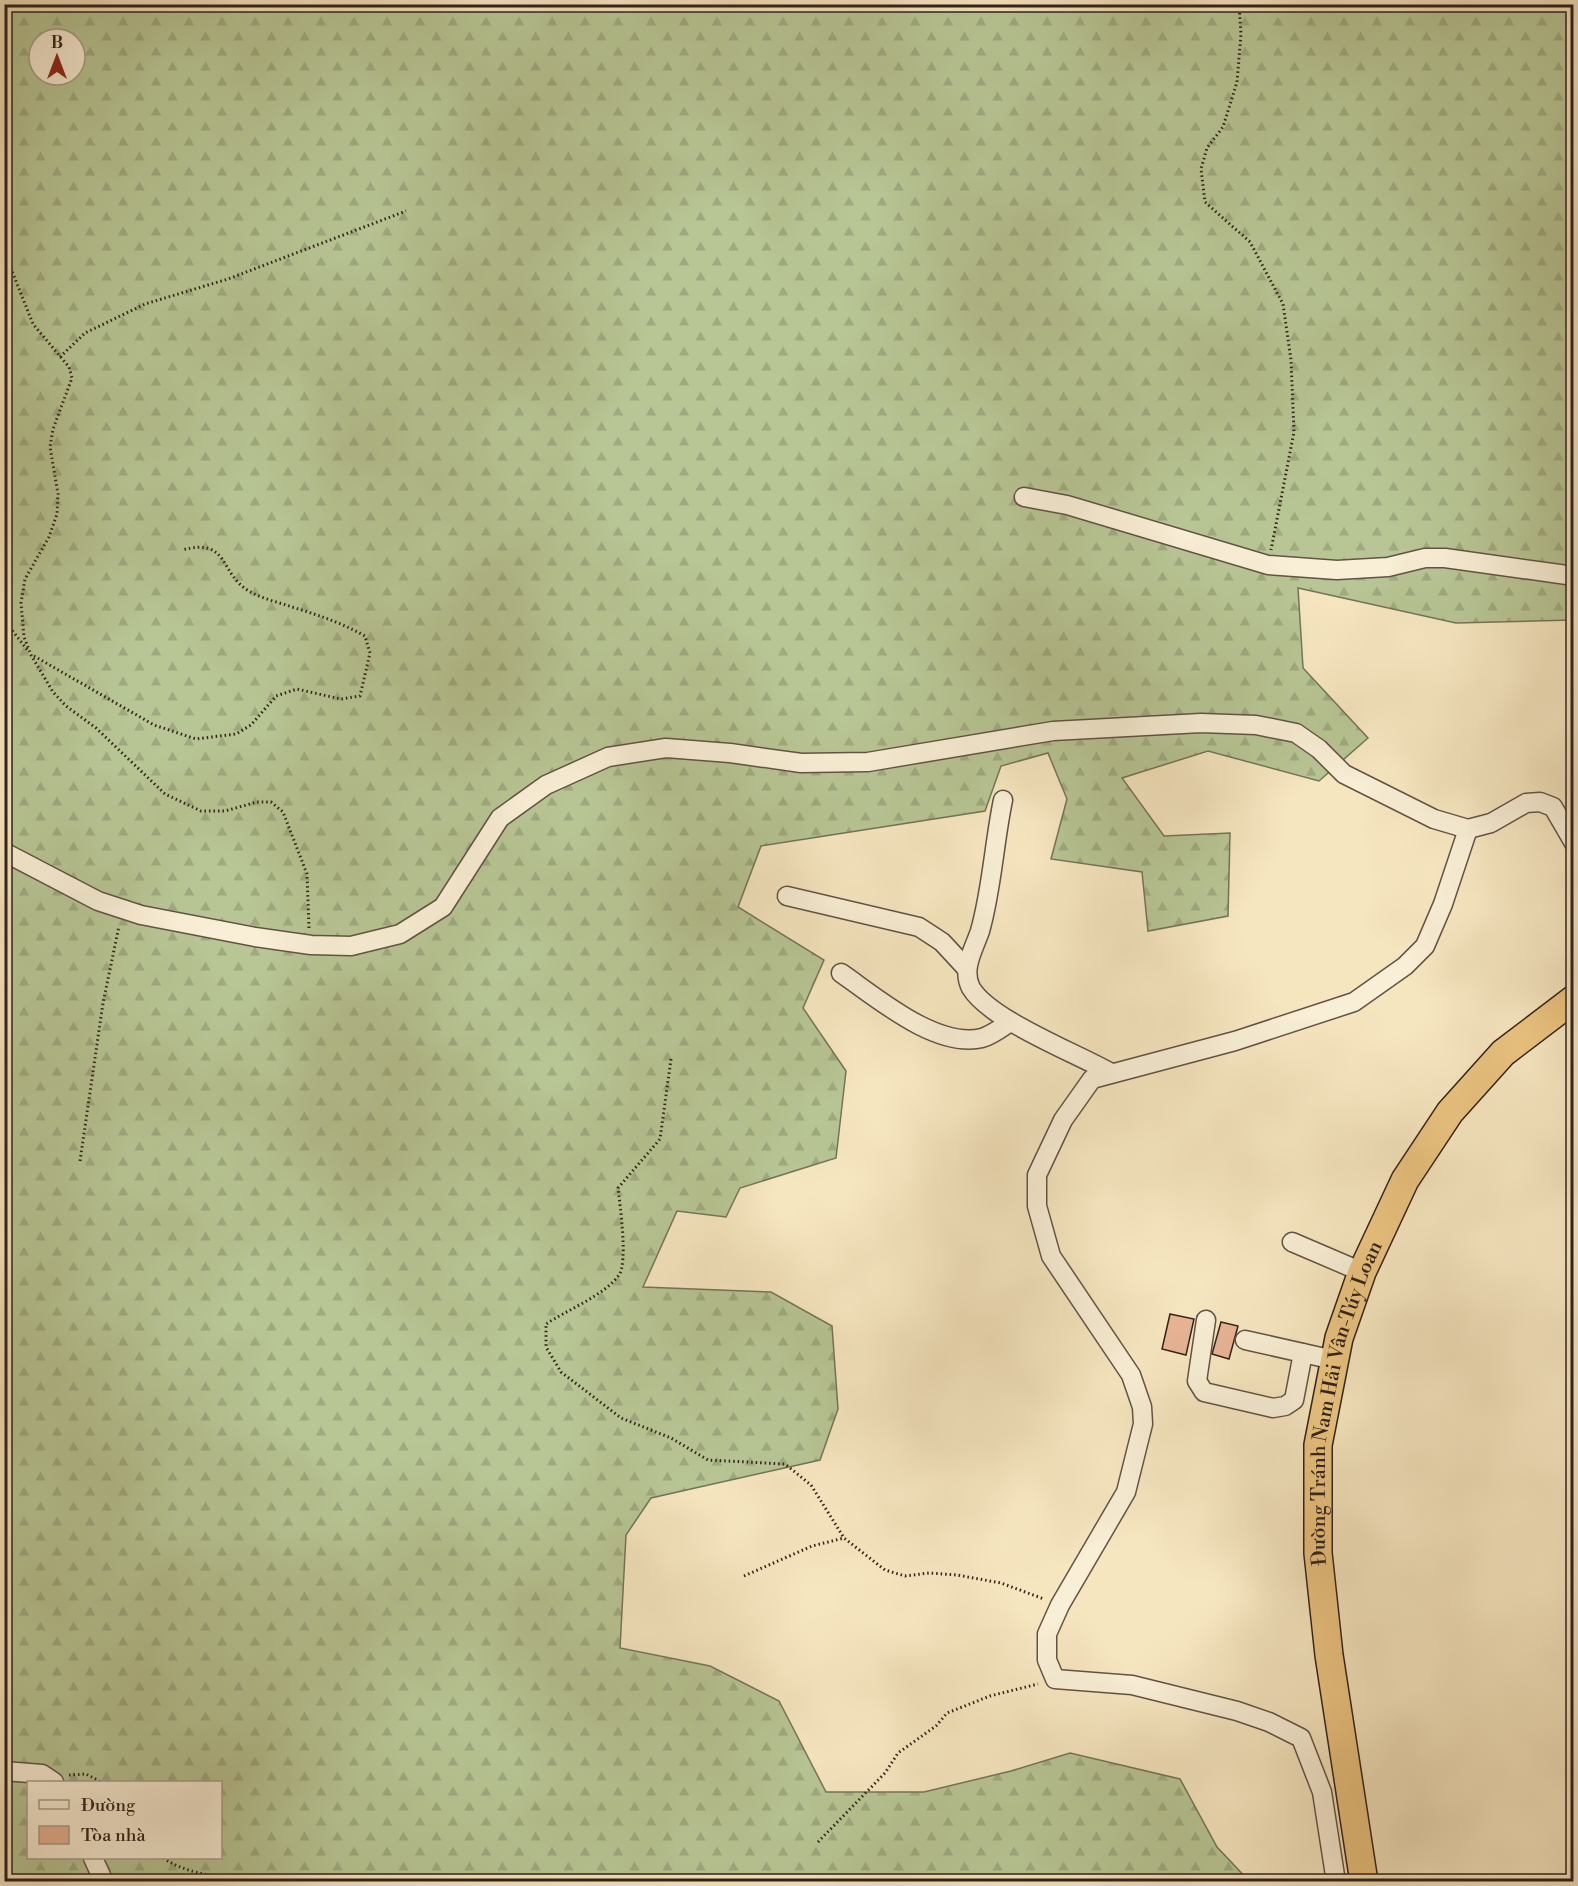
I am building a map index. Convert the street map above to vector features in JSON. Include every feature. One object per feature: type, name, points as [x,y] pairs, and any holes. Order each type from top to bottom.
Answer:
[{"type":"highway","name":"Đường Tránh Nam Hải Vân-Túy Loan","points":[[1364,1881],[1329,1655],[1318,1552],[1318,1445],[1339,1338],[1362,1272],[1405,1180],[1450,1112],[1503,1053],[1574,999]]},
{"type":"street","points":[[1024,497],[1067,505],[1268,565],[1337,570],[1388,567],[1425,558],[1445,558],[1574,576]]},
{"type":"street","points":[[4,852],[98,901],[123,909],[210,928],[311,945],[351,946],[400,934],[443,907],[500,818],[546,785],[608,757],[666,748],[801,763],[868,762],[1053,731],[1201,723],[1256,724],[1296,733],[1319,749],[1344,774],[1434,819],[1468,830],[1491,823],[1526,803],[1540,802],[1553,807],[1574,843]]},
{"type":"street","points":[[966,969],[982,922],[1003,800]]},
{"type":"street","points":[[1336,1881],[1322,1792],[1301,1738],[1269,1722],[1237,1711],[1132,1685],[1054,1679],[1047,1660],[1047,1634],[1060,1605],[1126,1492],[1143,1424],[1142,1407],[1131,1375],[1051,1256],[1036,1206],[1037,1175],[1063,1120],[1092,1079],[1235,1041],[1354,1002],[1405,966],[1425,946],[1443,904],[1468,830]]},
{"type":"street","points":[[787,896],[919,927],[942,942],[966,969],[973,991],[1010,1022],[1111,1073]]},
{"type":"street","points":[[841,973],[895,1011],[945,1036],[961,1039],[984,1037],[1010,1022]]},
{"type":"street","points":[[1292,1242],[1362,1272]]},
{"type":"street","points":[[1206,1320],[1197,1381],[1203,1392],[1273,1408],[1285,1407],[1294,1400],[1303,1353]]},
{"type":"street","points":[[1245,1340],[1335,1360]]},
{"type":"street","points":[[4,1771],[42,1774],[59,1781]]},
{"type":"street","points":[[94,1859],[104,1881]]},
{"type":"path","points":[[1239,4],[1237,82],[1222,127],[1207,148],[1201,169],[1205,202],[1251,242],[1283,304],[1285,313],[1291,360],[1294,432],[1268,565]]},
{"type":"path","points":[[60,357],[85,333],[145,304],[228,279],[406,211]]},
{"type":"path","points":[[4,251],[33,324],[69,367],[72,378],[53,429],[50,447],[58,494],[57,514],[49,537],[25,579],[21,603],[24,637],[31,655],[154,725],[196,739],[236,734],[252,724],[276,696],[297,689],[341,699],[360,696],[370,653],[365,636],[345,624],[252,593],[237,584],[226,561],[208,548],[195,546],[182,550]]},
{"type":"path","points":[[4,620],[31,655],[53,692],[66,706],[96,728],[165,794],[201,811],[225,811],[257,802],[271,802],[283,812],[306,874],[311,945]]},
{"type":"path","points":[[80,1161],[103,1003],[123,909]]},
{"type":"path","points":[[671,1059],[660,1138],[618,1188],[623,1240],[621,1273],[609,1286],[546,1324],[546,1347],[561,1372],[621,1418],[671,1438],[708,1460],[784,1464],[811,1485],[844,1538],[885,1570],[905,1576],[938,1573],[1001,1583],[1060,1605]]},
{"type":"path","points":[[744,1576],[812,1546],[844,1538]]},
{"type":"path","points":[[818,1842],[885,1773],[898,1753],[936,1726],[947,1713],[990,1696],[1054,1679]]},
{"type":"path","points":[[59,1781],[70,1774],[86,1774],[99,1781]]},
{"type":"path","points":[[166,1859],[180,1868],[207,1877],[249,1881]]},
{"type":"green space","points":[[5,5],[1573,5],[1573,620],[1456,623],[1298,588],[1303,668],[1368,738],[1319,781],[1208,751],[1122,778],[1164,836],[1230,833],[1228,916],[1148,931],[1142,872],[1051,859],[1067,799],[1048,753],[1001,766],[985,811],[761,846],[738,907],[824,960],[803,1008],[846,1071],[836,1158],[740,1188],[726,1217],[677,1211],[643,1287],[771,1292],[832,1326],[838,1409],[820,1460],[651,1498],[626,1535],[620,1648],[710,1666],[779,1701],[826,1792],[924,1792],[1011,1771],[1070,1753],[1180,1779],[1217,1847],[1249,1881],[5,1882]]},
{"type":"building","points":[[1170,1314],[1194,1319],[1186,1355],[1162,1349]]},
{"type":"building","points":[[1221,1322],[1238,1326],[1229,1359],[1212,1354]]}]
